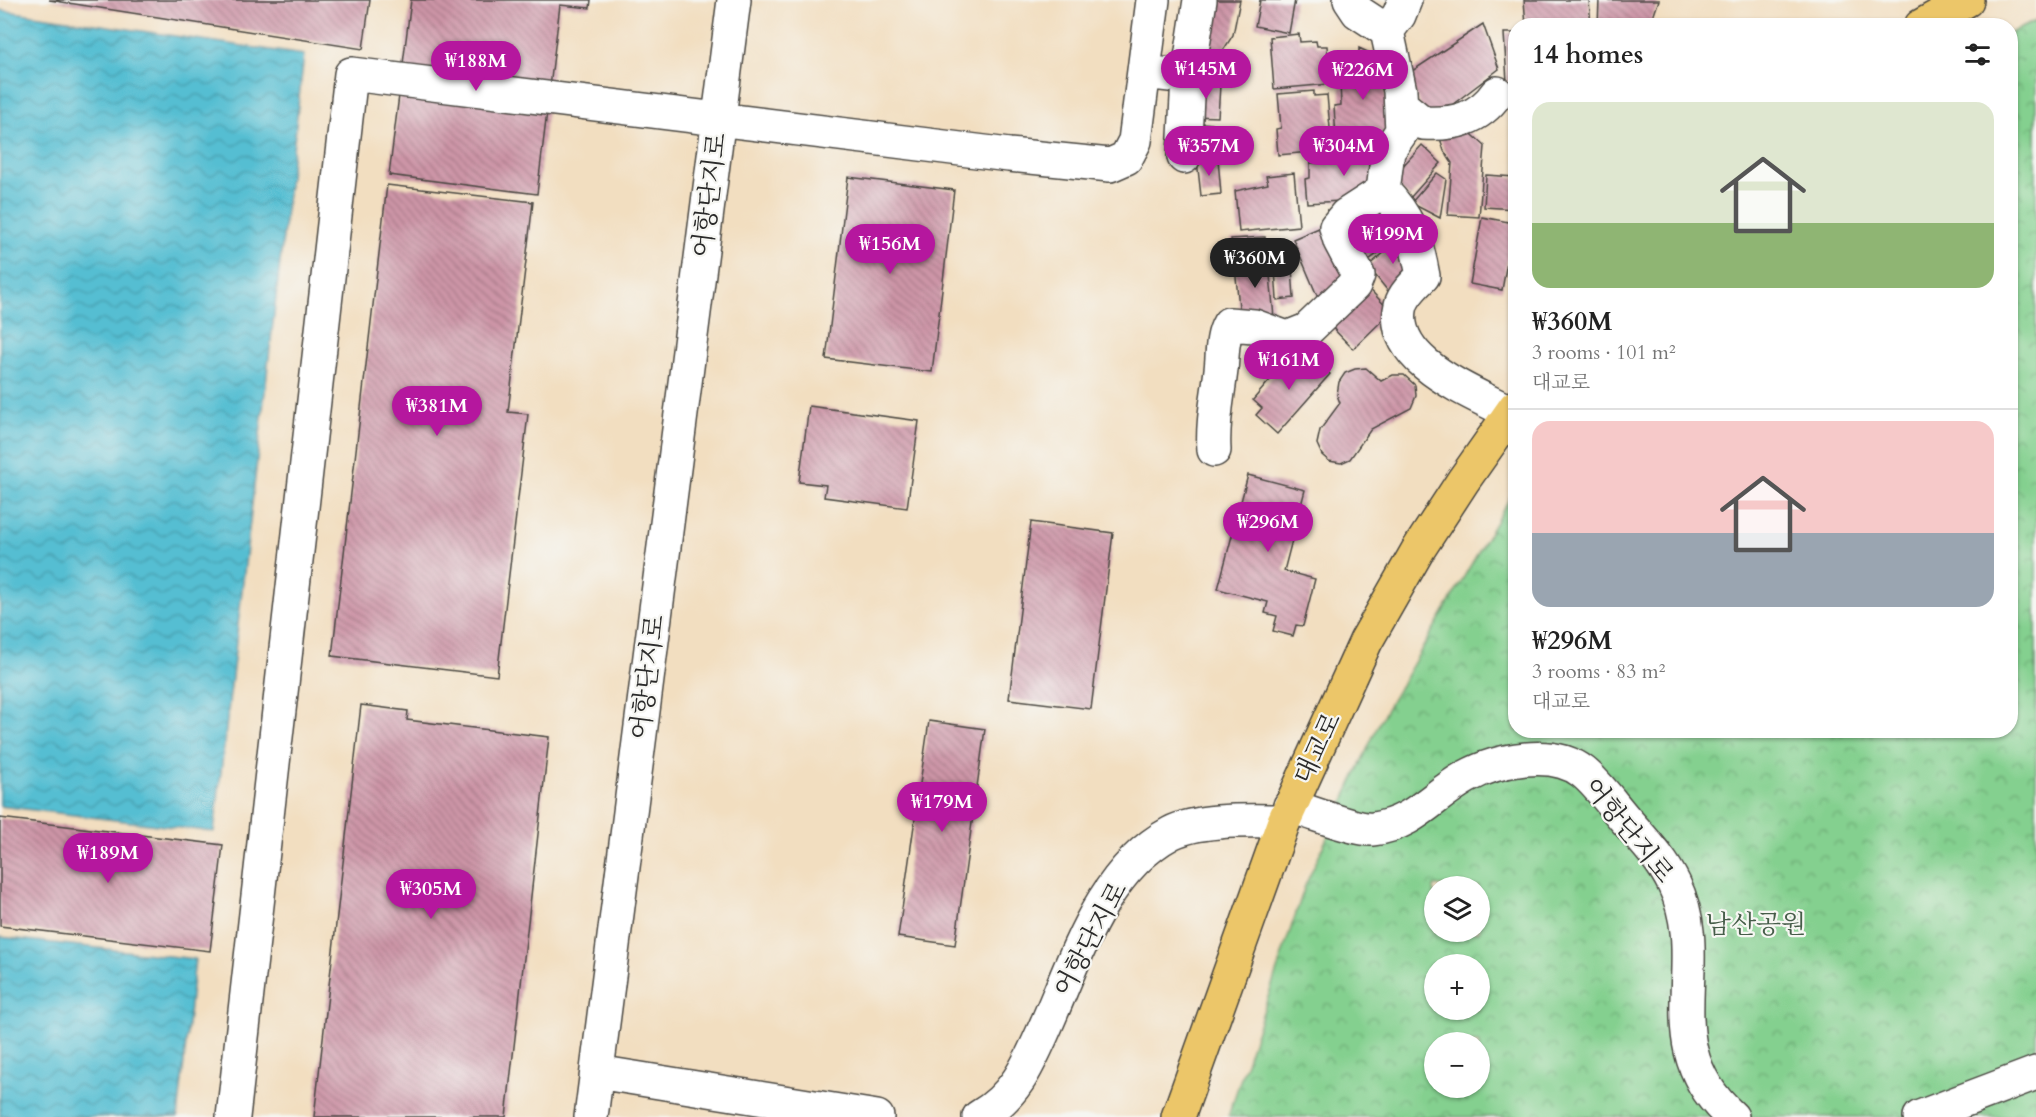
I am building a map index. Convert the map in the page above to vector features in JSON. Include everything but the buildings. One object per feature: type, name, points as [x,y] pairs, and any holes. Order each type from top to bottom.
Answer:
[{"type":"main road","name":"대교로","points":[[1178,1117],[1287,813],[1366,641],[1391,594],[1463,481],[1508,417]]},
{"type":"street","name":"어항단지로","points":[[591,1117],[734,0]]},
{"type":"street","points":[[233,1117],[351,74],[1009,155],[1110,165],[1126,158],[1133,147],[1153,0]]},
{"type":"street","points":[[1184,157],[1188,77],[1200,0]]},
{"type":"street","points":[[1350,0],[1358,12],[1387,31],[1401,105],[1402,131],[1388,151],[1383,191],[1410,224],[1418,246],[1423,276],[1401,304],[1400,323],[1404,341],[1417,357],[1438,373],[1508,408]]},
{"type":"street","points":[[1387,31],[1399,15],[1405,0]]},
{"type":"street","points":[[1144,72],[1188,77]]},
{"type":"street","points":[[1401,105],[1423,123],[1454,122],[1477,114],[1497,93]]},
{"type":"street","points":[[1214,450],[1215,401],[1221,372],[1224,332],[1229,324],[1254,326],[1287,338],[1307,330],[1354,285],[1358,275],[1340,241],[1336,227],[1346,215],[1383,191]]},
{"type":"street","name":"어항단지로","points":[[979,1117],[1004,1100],[1024,1074],[1087,936],[1115,883],[1143,854],[1173,833],[1201,825],[1287,813],[1370,830],[1402,824],[1466,777],[1491,767],[1516,761],[1549,759],[1582,771],[1656,855],[1676,887],[1687,930],[1685,998],[1690,1052],[1707,1089],[1732,1117]]},
{"type":"street","points":[[597,1072],[877,1117]]},
{"type":"street","points":[[1920,1117],[2036,1073]]},
{"type":"green space","name":"남산공원","points":[[2036,21],[2036,1117],[1228,1117],[1305,886],[1380,721],[1508,501],[1508,738],[2018,738],[2018,29]]},
{"type":"water","points":[[0,10],[304,55],[214,832],[0,806]]},
{"type":"water","points":[[0,937],[195,959],[178,1117],[0,1117]]}]
